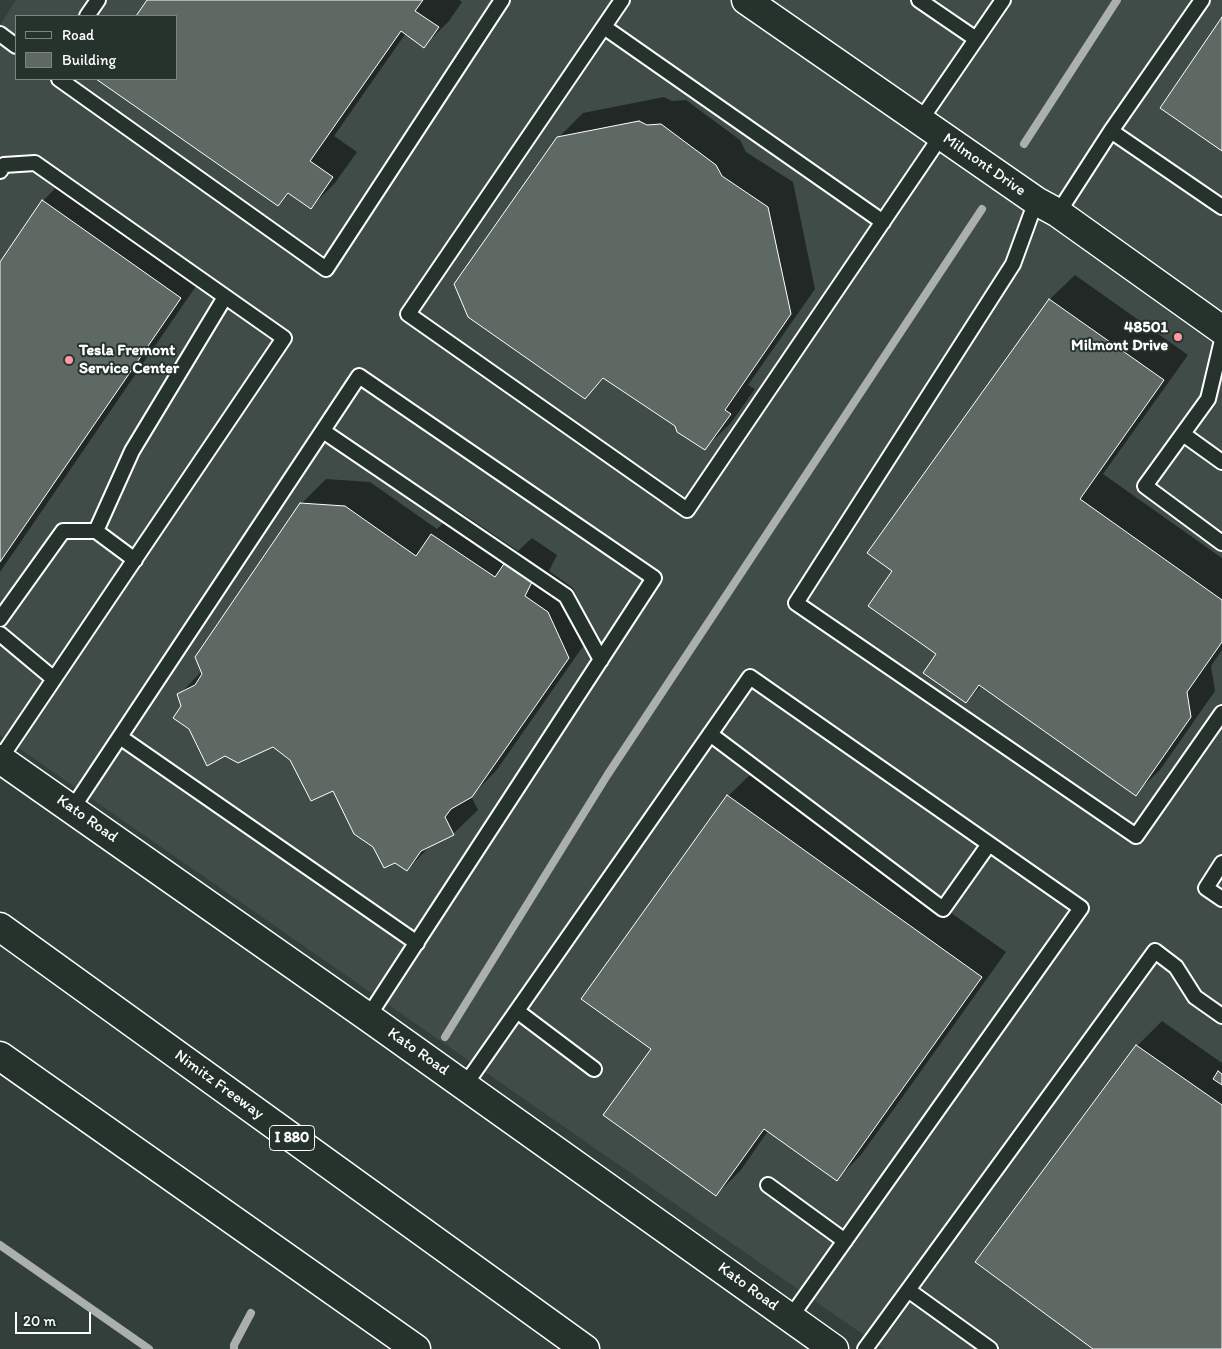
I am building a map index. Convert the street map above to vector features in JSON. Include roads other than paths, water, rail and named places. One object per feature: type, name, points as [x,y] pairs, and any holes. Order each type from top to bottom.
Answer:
[{"type":"main road","name":"Milmont Drive","points":[[746,0],[1222,330]]},
{"type":"main road","name":"Kato Road","points":[[0,759],[465,1085],[834,1349]]},
{"type":"main road","name":"Nimitz Freeway","points":[[0,927],[585,1349]]},
{"type":"main road","points":[[0,1056],[416,1349]]},
{"type":"lane","points":[[87,15],[98,0]]},
{"type":"lane","points":[[60,80],[326,269],[502,0]]},
{"type":"lane","points":[[622,0],[408,314],[687,510],[883,222],[976,39],[1003,0]]},
{"type":"lane","points":[[919,0],[976,39]]},
{"type":"lane","points":[[1202,0],[1112,131],[1047,207],[1013,264],[796,603],[1136,836],[1222,713]]},
{"type":"lane","points":[[604,27],[883,222]]},
{"type":"lane","points":[[0,34],[15,45]]},
{"type":"lane","points":[[1112,131],[1222,207]]},
{"type":"lane","points":[[0,171],[4,165],[35,163],[284,338],[0,759]]},
{"type":"lane","points":[[96,531],[132,451],[225,297]]},
{"type":"lane","points":[[1222,340],[1208,399],[1145,486],[1222,543]]},
{"type":"lane","points":[[72,809],[359,376],[654,578],[368,1017]]},
{"type":"lane","points":[[323,431],[566,596],[601,660]]},
{"type":"lane","points":[[1182,434],[1222,462]]},
{"type":"lane","points":[[0,620],[63,531],[96,531],[135,560]]},
{"type":"lane","points":[[0,634],[54,679]]},
{"type":"lane","points":[[465,1085],[750,677],[1082,908],[790,1318]]},
{"type":"lane","points":[[710,734],[943,909],[990,844]]},
{"type":"lane","points":[[120,737],[417,943]]},
{"type":"lane","points":[[1222,863],[1206,888],[1222,899]]},
{"type":"lane","points":[[865,1349],[1155,951],[1176,967],[1195,997],[1222,1016]]},
{"type":"lane","points":[[517,1011],[594,1069]]},
{"type":"lane","points":[[768,1185],[845,1241]]},
{"type":"lane","points":[[908,1290],[990,1349]]},
{"type":"waterway","points":[[1024,144],[1117,0]]},
{"type":"waterway","points":[[445,1037],[608,774],[982,209]]},
{"type":"waterway","points":[[0,1245],[149,1349]]},
{"type":"waterway","points":[[234,1349],[234,1345],[251,1313]]},
{"type":"place","name":"48501 Milmont Drive","points":[[1178,337]]},
{"type":"place","name":"Tesla Fremont Service Center","points":[[69,360]]}]
